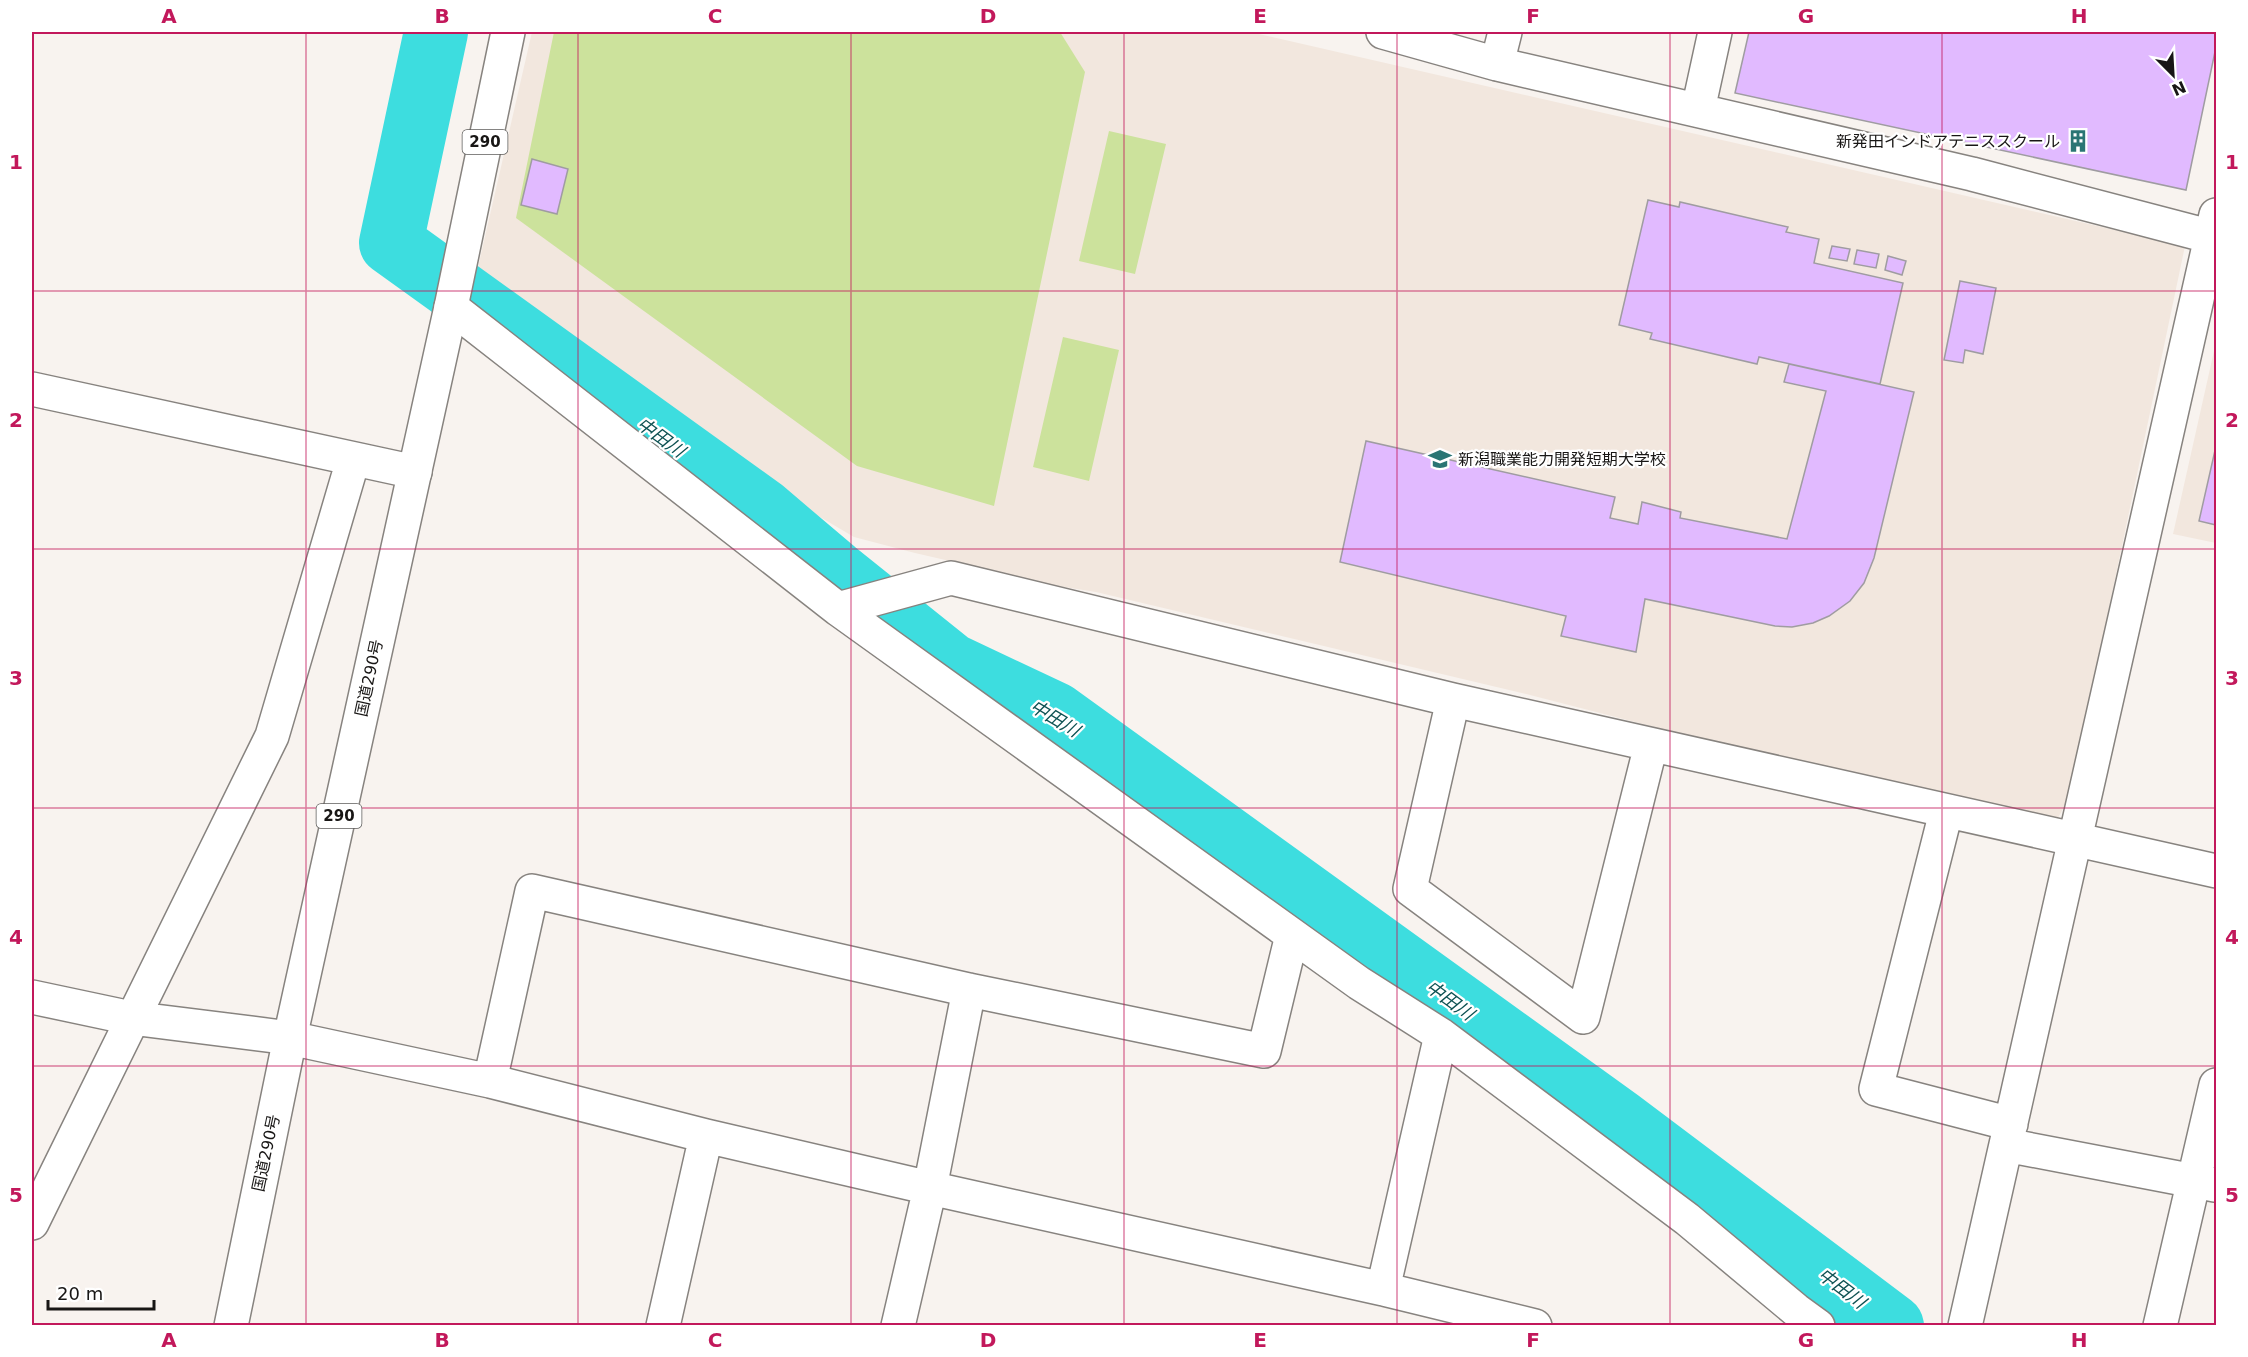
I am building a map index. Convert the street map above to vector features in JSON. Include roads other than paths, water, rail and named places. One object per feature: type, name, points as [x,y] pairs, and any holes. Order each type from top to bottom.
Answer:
[{"type":"main road","name":"国道290号","points":[[231,1326],[290,1038],[451,307],[508,32]]},
{"type":"main road","points":[[1383,32],[1497,64],[2215,230],[1968,1314]]},
{"type":"main road","points":[[1497,64],[1504,32]]},
{"type":"main road","points":[[1698,110],[1715,32]]},
{"type":"main road","points":[[451,307],[838,609],[1359,983],[1441,1035],[1687,1219],[1818,1326]]},
{"type":"main road","points":[[32,389],[414,472]]},
{"type":"main road","points":[[32,1223],[131,1018],[272,736],[353,460]]},
{"type":"main road","points":[[838,609],[951,578],[1453,700],[2217,871]]},
{"type":"main road","points":[[1453,700],[1410,889],[1583,1017],[1651,745]]},
{"type":"main road","points":[[1946,812],[1876,1089],[2009,1135],[2206,1182]]},
{"type":"main road","points":[[490,1080],[532,891],[969,990],[1264,1051],[1292,935]]},
{"type":"main road","points":[[898,1326],[930,1188],[969,990]]},
{"type":"main road","points":[[32,997],[131,1018],[290,1038],[490,1080],[706,1136],[1383,1289],[1535,1326]]},
{"type":"main road","points":[[1383,1289],[1441,1035]]},
{"type":"main road","points":[[2160,1326],[2206,1182],[2217,1085]]},
{"type":"main road","points":[[663,1326],[706,1136]]},
{"type":"waterway","name":"中田川","points":[[436,32],[391,243],[762,510],[951,665],[1055,714],[1619,1121],[1892,1326]]},
{"type":"place","name":"新発田インドアテニススクール","points":[[2078,141]]},
{"type":"place","name":"新潟職業能力開発短期大学校","points":[[1440,459]]}]
